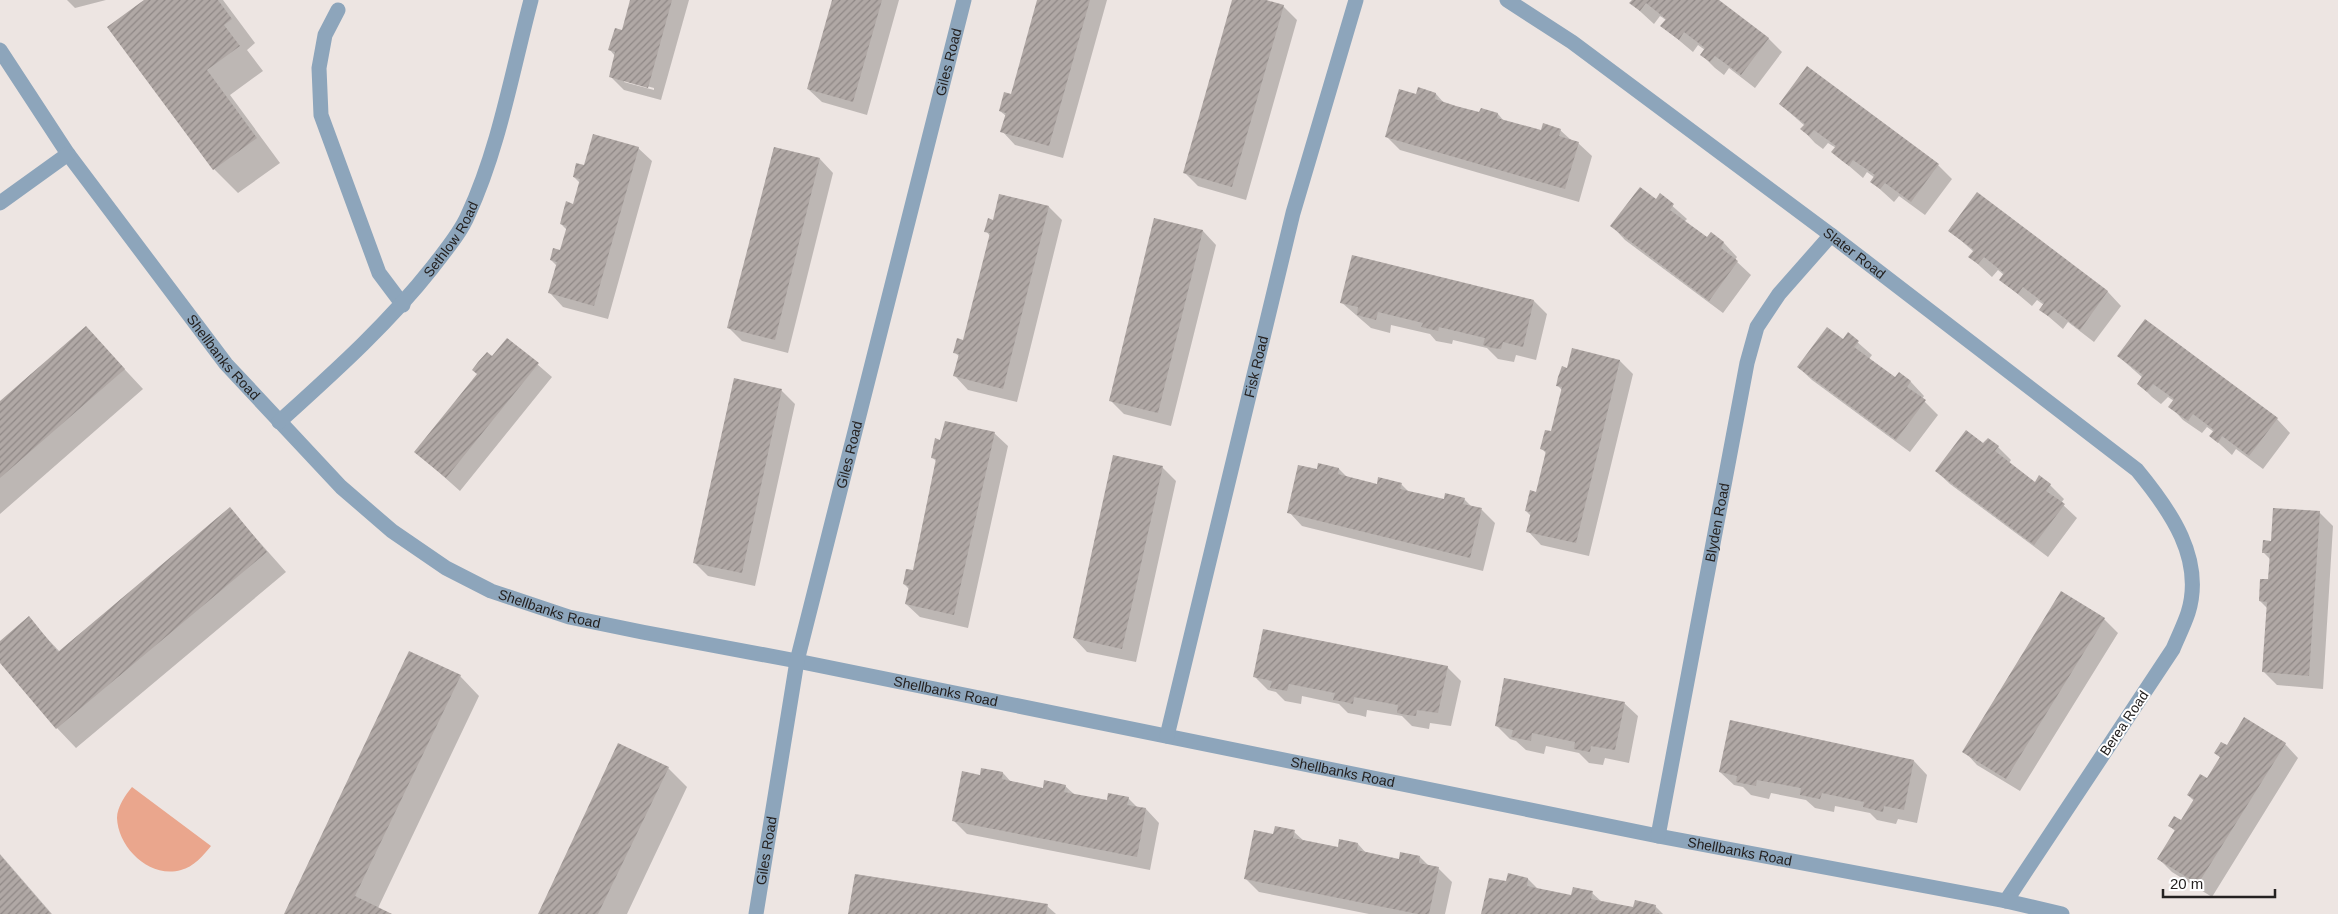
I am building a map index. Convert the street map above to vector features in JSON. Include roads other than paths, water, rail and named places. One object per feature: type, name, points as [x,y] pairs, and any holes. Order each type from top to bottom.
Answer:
[{"type":"street","name":"Sethlow Road","points":[[280,422],[347,361],[403,305],[468,217],[488,166],[530,0]]},
{"type":"street","name":"Giles Road","points":[[756,914],[797,661],[964,0]]},
{"type":"street","name":"Fisk Road","points":[[1167,736],[1293,213],[1356,0]]},
{"type":"street","name":"Slater Road","points":[[1507,0],[1572,42],[1832,235],[2137,470],[2163,501],[2180,531]]},
{"type":"street","points":[[338,10],[325,35],[318,68],[321,115],[379,273],[403,305]]},
{"type":"street","name":"Shellbanks Road","points":[[0,50],[68,154],[226,364],[341,487],[392,531],[446,568],[491,591],[569,616],[1658,836],[2006,901],[2062,914]]},
{"type":"street","points":[[0,203],[68,154]]},
{"type":"street","name":"Blyden Road","points":[[1658,836],[1749,354],[1757,327],[1779,294],[1832,235]]},
{"type":"street","name":"Berea Road","points":[[2006,901],[2173,649],[2189,612],[2193,585],[2189,557],[2180,531]]}]
